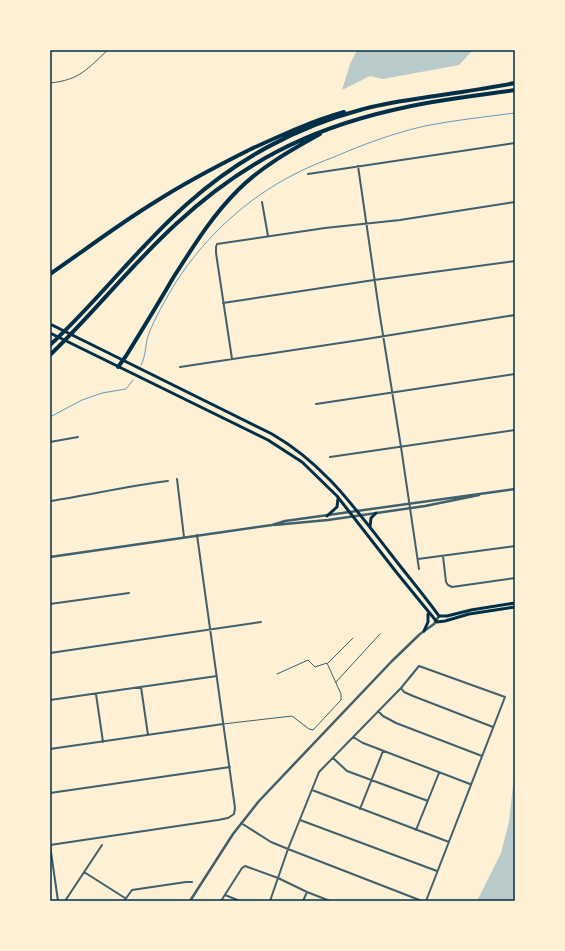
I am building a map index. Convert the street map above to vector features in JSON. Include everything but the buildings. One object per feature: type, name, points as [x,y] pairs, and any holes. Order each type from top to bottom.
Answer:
[{"type":"highway","points":[[50,274],[155,202],[230,159],[307,124],[327,116],[360,109],[515,83]]},
{"type":"highway","points":[[50,355],[175,224],[233,177],[271,154],[296,141],[332,127],[394,109],[515,90]]},
{"type":"highway","points":[[50,345],[172,218],[208,186],[247,158],[274,143],[301,130],[360,109]]},
{"type":"highway","points":[[118,367],[202,231],[226,203],[238,190],[266,167],[298,146],[332,127]]},
{"type":"main road","points":[[50,324],[272,434],[294,448],[332,481],[358,511],[439,616],[515,603]]},
{"type":"main road","points":[[50,333],[118,367],[198,404],[281,447],[302,462],[337,496],[437,622],[469,614],[515,607]]},
{"type":"main road","points":[[327,516],[337,507],[337,496]]},
{"type":"main road","points":[[370,527],[371,518],[376,513]]},
{"type":"main road","points":[[424,631],[428,622],[427,611]]},
{"type":"street","points":[[308,174],[515,143]]},
{"type":"street","points":[[358,166],[374,280],[419,569]]},
{"type":"street","points":[[262,202],[268,236]]},
{"type":"street","points":[[232,359],[216,252],[216,246],[220,243],[366,223],[400,220],[515,202]]},
{"type":"street","points":[[224,303],[374,280],[515,261]]},
{"type":"street","points":[[180,367],[515,315]]},
{"type":"street","points":[[316,404],[515,374]]},
{"type":"street","points":[[330,457],[515,430]]},
{"type":"street","points":[[50,442],[78,437]]},
{"type":"street","points":[[177,479],[184,537]]},
{"type":"street","points":[[50,501],[168,481]]},
{"type":"street","points":[[272,525],[285,521],[515,489]]},
{"type":"street","points":[[50,557],[196,535],[272,525],[285,525],[353,517],[460,500],[481,494]]},
{"type":"street","points":[[58,901],[50,845],[218,820],[228,818],[234,813],[235,808],[230,767],[196,535]]},
{"type":"street","points":[[418,559],[515,546]]},
{"type":"street","points":[[443,556],[446,582],[452,587],[515,578]]},
{"type":"street","points":[[50,604],[129,593]]},
{"type":"street","points":[[190,901],[242,823],[259,801],[405,647],[437,622],[439,616]]},
{"type":"street","points":[[50,653],[262,622]]},
{"type":"street","points":[[270,901],[288,849],[319,772],[401,688],[420,666],[504,697],[426,901]]},
{"type":"street","points":[[50,700],[217,676]]},
{"type":"street","points":[[141,688],[148,735]]},
{"type":"street","points":[[401,688],[404,692],[493,727]]},
{"type":"street","points":[[96,694],[103,742]]},
{"type":"street","points":[[378,711],[383,716],[396,723],[482,756]]},
{"type":"street","points":[[50,750],[223,724]]},
{"type":"street","points":[[353,737],[363,743],[470,784]]},
{"type":"street","points":[[360,809],[383,751]]},
{"type":"street","points":[[333,758],[347,771],[428,801]]},
{"type":"street","points":[[50,793],[230,767]]},
{"type":"street","points":[[416,830],[439,773]]},
{"type":"street","points":[[312,790],[449,842]]},
{"type":"street","points":[[300,820],[437,871]]},
{"type":"street","points":[[242,823],[271,842],[422,901]]},
{"type":"street","points":[[65,901],[102,845]]},
{"type":"street","points":[[221,901],[242,868],[245,866],[278,878],[330,901]]},
{"type":"street","points":[[84,872],[124,900],[132,890],[192,882]]},
{"type":"street","points":[[304,901],[307,892]]},
{"type":"street","points":[[225,895],[240,901]]},
{"type":"lane","points":[[50,84],[66,81],[78,76],[108,50]]},
{"type":"lane","points":[[335,682],[380,634]]},
{"type":"lane","points":[[277,674],[306,660],[309,660],[315,667],[327,663],[353,638]]},
{"type":"lane","points":[[223,724],[292,716],[309,729],[313,730],[341,700],[341,694],[327,663]]},
{"type":"shaded area","points":[[357,50],[473,50],[459,65],[383,79],[370,76],[342,90],[350,64]]},
{"type":"shaded area","points":[[515,766],[515,890],[512,901],[477,901],[501,853],[509,822]]},
{"type":"waterway","points":[[141,365],[144,358],[148,336],[154,322],[172,288],[187,265],[228,220],[260,195],[277,184],[310,167],[390,135],[436,124],[515,113]]},
{"type":"waterway","points":[[50,417],[82,400],[102,393],[126,389],[133,380]]}]
